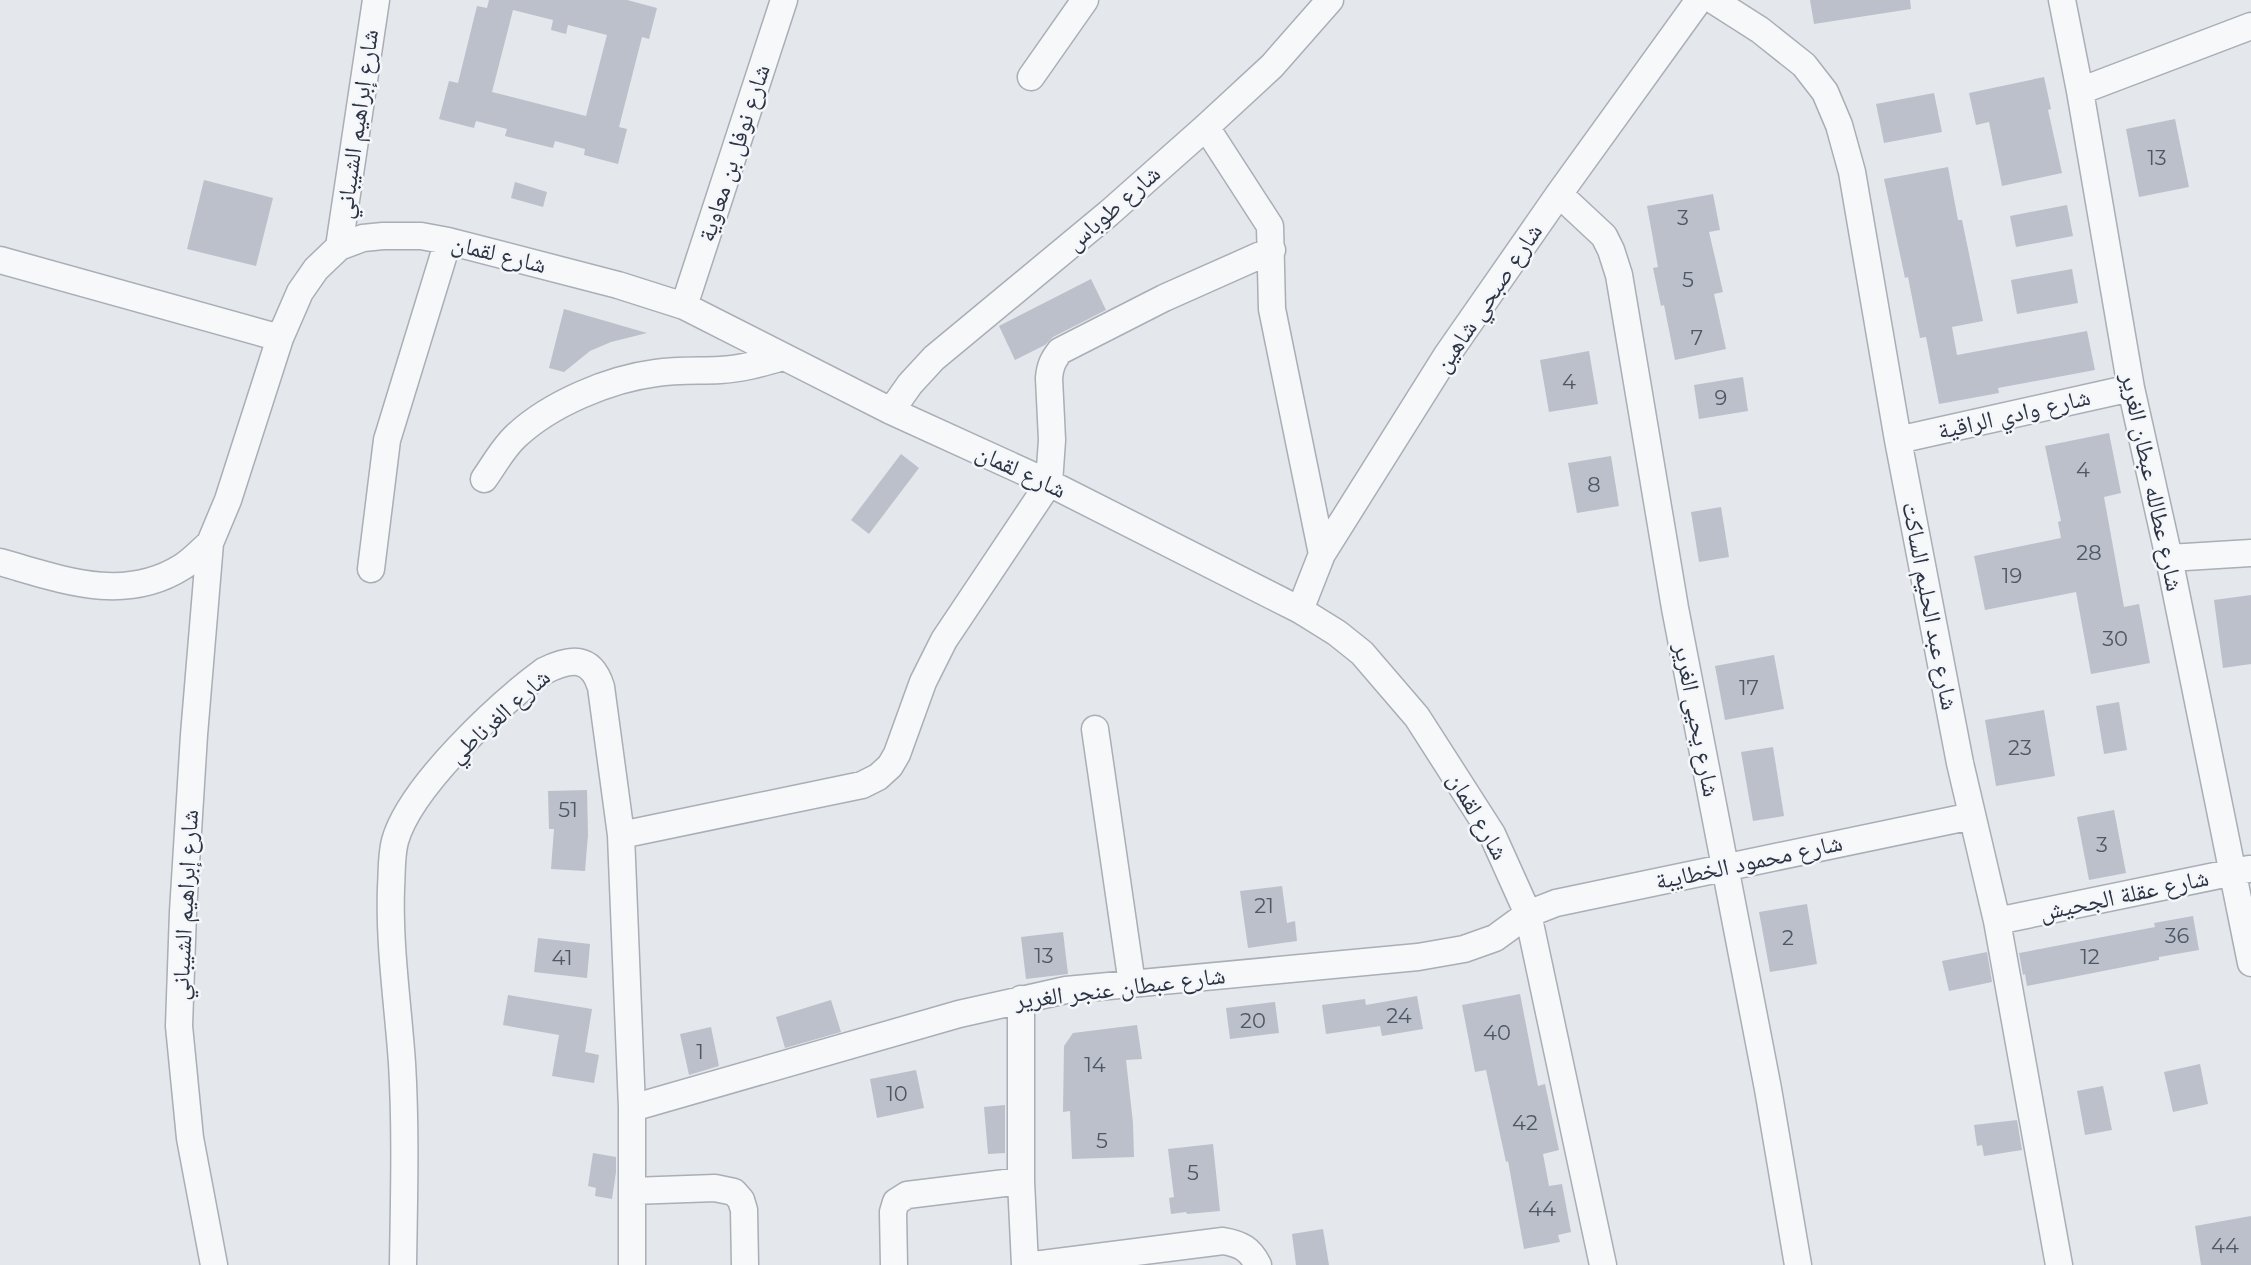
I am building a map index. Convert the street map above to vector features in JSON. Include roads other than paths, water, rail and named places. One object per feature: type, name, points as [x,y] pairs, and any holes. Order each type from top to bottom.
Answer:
[{"type":"street","name":"شارع إبراهيم الشيباني","points":[[340,247],[376,0]]},
{"type":"street","points":[[774,0],[774,30]]},
{"type":"street","name":"شارع نوفل بن معاوية","points":[[684,306],[785,0]]},
{"type":"street","name":"شارع طوباس","points":[[891,411],[910,384],[934,358],[1108,213],[1206,127],[1272,66],[1330,0]]},
{"type":"street","name":"شارع صبحي شاهين","points":[[1300,610],[1322,554],[1447,355],[1699,0]]},
{"type":"street","name":"شارع عبد الحليم الساكت","points":[[1713,0],[1759,30],[1804,65],[1825,92],[1839,125],[1852,172],[1898,440],[1972,816],[1997,922],[2059,1265]]},
{"type":"street","name":"شارع عطالله عبطان الغرير","points":[[2062,0],[2131,388],[2169,558],[2221,822],[2242,871],[2251,963]]},
{"type":"street","points":[[1031,77],[1080,1]]},
{"type":"street","points":[[2080,91],[2251,26]]},
{"type":"street","points":[[1206,127],[1270,226],[1272,309],[1322,554]]},
{"type":"street","name":"شارع يحيى الغرير","points":[[1559,194],[1604,236],[1619,275],[1675,608],[1798,1265]]},
{"type":"street","name":"شارع لقمان","points":[[210,543],[228,500],[280,338],[300,292],[316,269],[340,247],[363,238],[421,236],[618,285],[684,306],[891,411],[1049,483],[1300,610],[1337,633],[1362,653],[1417,717],[1492,834],[1528,914],[1603,1265]]},
{"type":"street","points":[[371,569],[387,440],[448,242]]},
{"type":"street","points":[[621,835],[862,785],[878,777],[890,766],[897,754],[923,682],[944,639],[1049,483],[1052,440],[1049,368],[1060,351],[1164,298],[1272,250]]},
{"type":"street","points":[[0,260],[280,338]]},
{"type":"street","points":[[484,478],[513,438],[533,420],[610,384],[654,373],[752,366],[783,357]]},
{"type":"street","name":"شارع وادي الراقية","points":[[1898,440],[2131,388]]},
{"type":"street","name":"شارع إبراهيم الشيباني","points":[[210,543],[190,789],[179,1026],[190,1138],[214,1265]]},
{"type":"street","points":[[0,562],[86,586],[139,586],[181,568],[210,543]]},
{"type":"street","points":[[2169,558],[2251,553]]},
{"type":"street","name":"شارع الغرناطي","points":[[403,1265],[403,1090],[390,913],[392,859],[396,840],[424,788],[476,730],[544,671],[556,665],[577,661],[589,665],[597,674],[601,687],[621,835],[632,1108],[632,1265]]},
{"type":"street","points":[[1095,729],[1132,984]]},
{"type":"street","name":"شارع محمود الخطايبة","points":[[1528,914],[1584,896],[1972,816]]},
{"type":"street","name":"شارع عقلة الجحيش","points":[[1997,922],[2242,871]]},
{"type":"street","name":"شارع عبطان عنجر الغرير","points":[[632,1108],[959,1014],[1021,999],[1066,990],[1418,957],[1464,948],[1495,937],[1528,914]]},
{"type":"street","points":[[1021,999],[1021,1181],[1025,1265]]},
{"type":"street","points":[[894,1265],[893,1212],[896,1202],[907,1195],[1021,1181]]},
{"type":"street","points":[[632,1191],[715,1188],[734,1192],[741,1200],[744,1210],[745,1265]]},
{"type":"street","points":[[1034,1265],[1223,1241],[1239,1244],[1250,1251],[1258,1265]]}]
